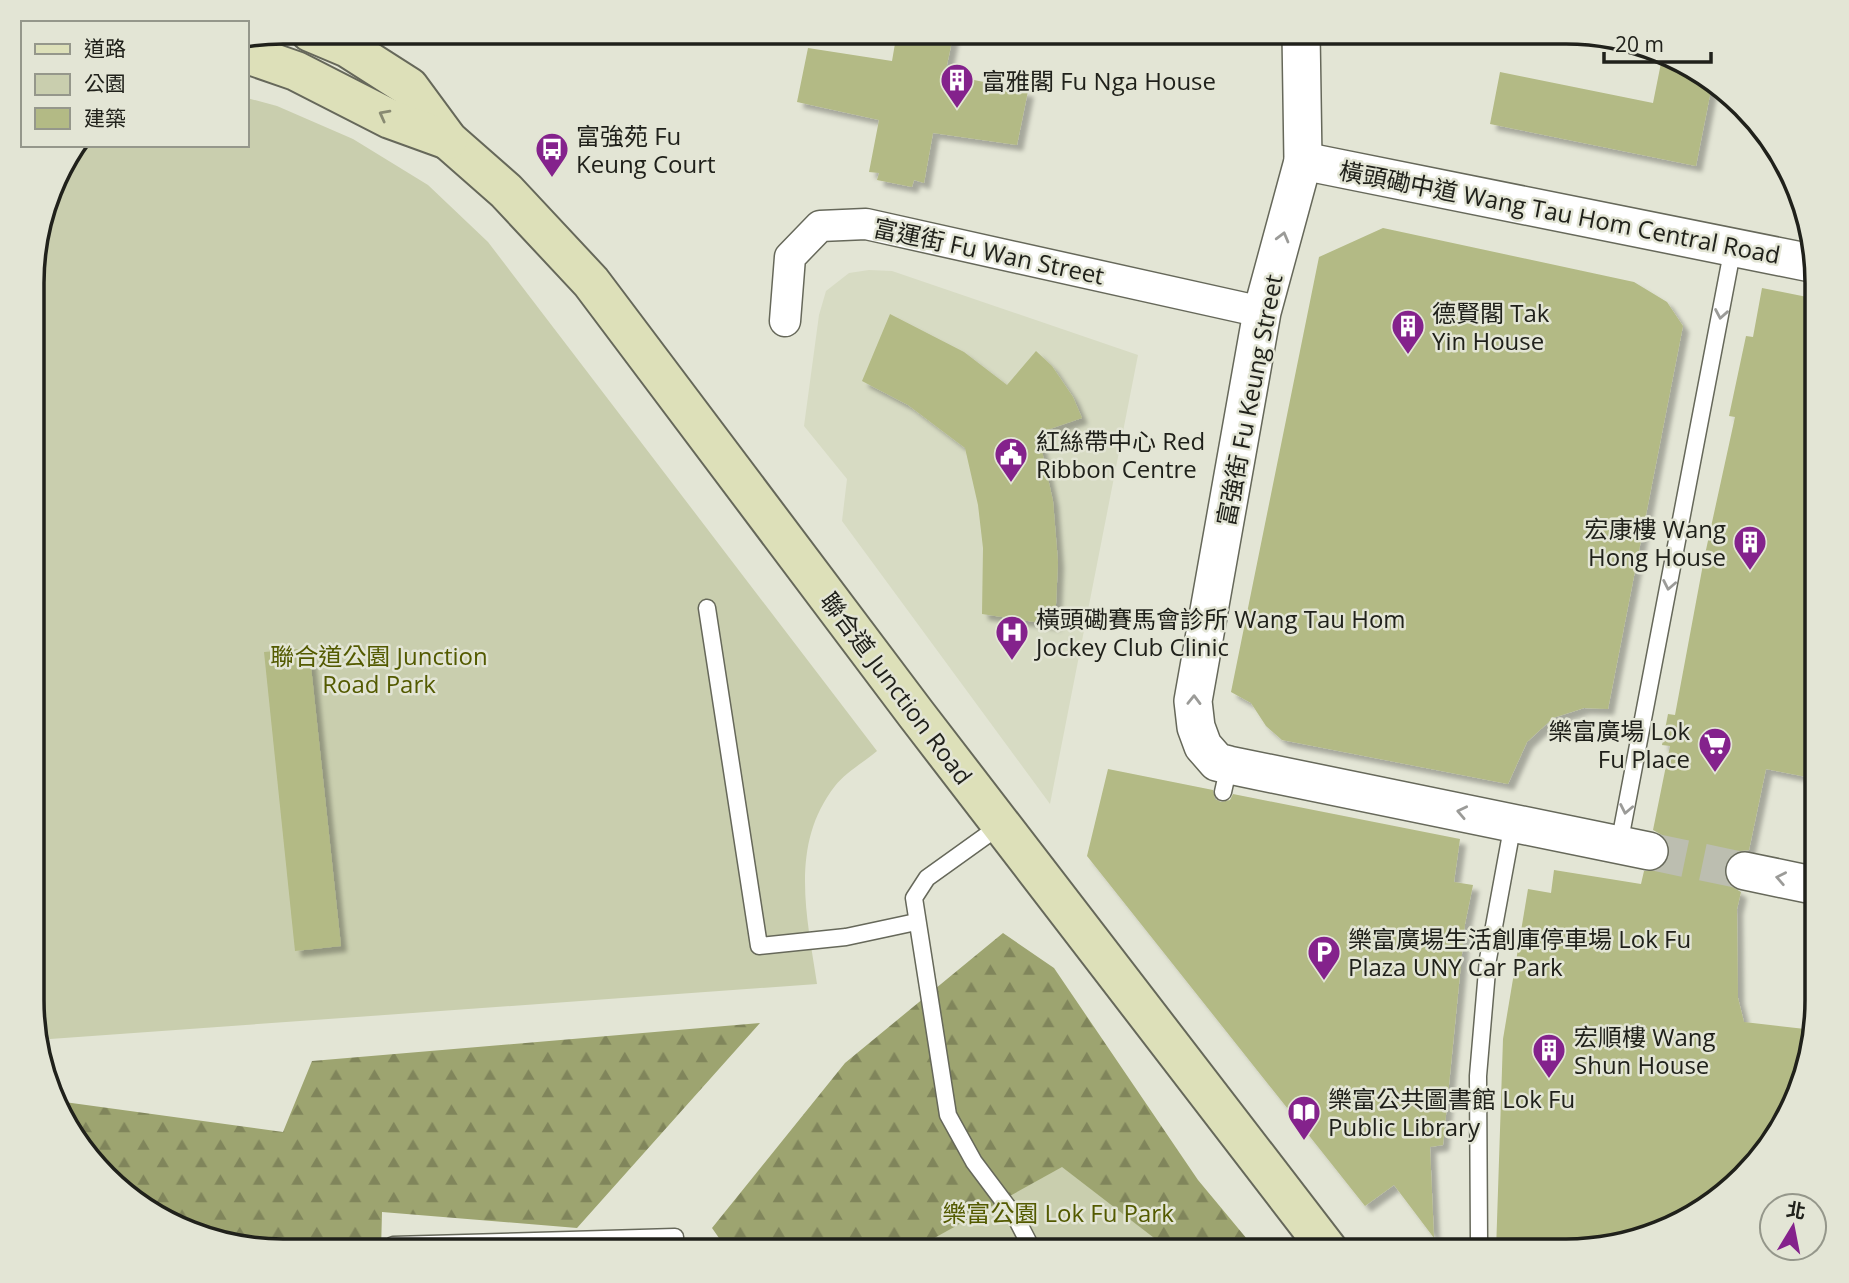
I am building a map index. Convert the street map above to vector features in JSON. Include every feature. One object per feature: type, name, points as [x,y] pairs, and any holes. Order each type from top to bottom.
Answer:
[{"type":"main road","name":"聯合道 Junction Road","points":[[338,44],[409,87],[448,140],[506,191],[591,282],[1001,825],[1319,1239]]},
{"type":"main road","name":"聯合道 Junction Road","points":[[248,54],[296,71],[390,119],[448,140]]},
{"type":"street","name":"富強街 Fu Keung Street","points":[[1301,44],[1303,161],[1262,312],[1193,701],[1196,727],[1203,746],[1223,773],[1513,823]]},
{"type":"street","name":"橫頭磡中道 Wang Tau Hom Central Road","points":[[1303,161],[1804,262]]},
{"type":"street","name":"富運街 Fu Wan Street","points":[[785,321],[790,257],[820,226],[866,224],[1262,312]]},
{"type":"street","points":[[1513,823],[1634,848]]},
{"type":"street","points":[[1745,871],[1805,884]]},
{"type":"lane","points":[[1634,848],[1733,247]]},
{"type":"lane","points":[[706,608],[759,946],[846,937],[916,922]]},
{"type":"lane","points":[[1479,1239],[1479,1063],[1488,959],[1513,823]]},
{"type":"lane","points":[[1001,825],[927,878],[914,898],[948,1115],[974,1162],[1016,1218],[1027,1239]]},
{"type":"lane","points":[[605,1239],[676,1237]]},
{"type":"shaded area","name":"橫頭磡賽馬會診所 Wang Tau Hom Jockey Club Clinic","points":[[892,271],[1138,355],[1050,804],[842,521],[847,479],[804,426],[819,315],[826,291],[849,273]]},
{"type":"green space","name":"聯合道公園 Junction Road Park","points":[[248,98],[277,106],[353,139],[428,185],[488,242],[877,751],[839,781],[821,809],[811,832],[805,882],[817,984],[47,1039],[44,1016],[44,283],[46,252],[56,206],[86,147],[248,147]]},
{"type":"green space","points":[[1003,933],[1054,968],[1198,1180],[1247,1239],[720,1239],[712,1228],[845,1063]]},
{"type":"green space","points":[[760,1023],[577,1228],[382,1212],[381,1239],[267,1239],[236,1235],[191,1221],[137,1190],[103,1158],[84,1133],[66,1102],[283,1132],[312,1061]]},
{"type":"green space","name":"樂富公園 Lok Fu Park","points":[[1062,1167],[1155,1239],[933,1239]]},
{"type":"building","name":"富雅閣 Fu Nga House","points":[[895,44],[951,44],[945,74],[1028,91],[1017,145],[933,133],[924,183],[914,180],[912,187],[877,180],[879,173],[869,172],[879,120],[797,102],[808,48],[892,61]]},
{"type":"building","points":[[1661,63],[1711,92],[1696,166],[1490,124],[1500,72],[1653,103]]},
{"type":"building","points":[[1383,228],[1634,282],[1667,302],[1683,326],[1608,709],[1584,708],[1553,718],[1527,742],[1508,784],[1282,740],[1266,726],[1251,703],[1231,692],[1319,257]]},
{"type":"building","name":"樂富廣場 Lok Fu Place","points":[[1762,288],[1805,297],[1805,777],[1766,769],[1749,850],[1739,851],[1730,857],[1724,867],[1725,877],[1731,886],[1741,892],[1737,909],[1738,998],[1744,1022],[1803,1029],[1793,1077],[1773,1120],[1746,1158],[1724,1180],[1672,1215],[1613,1235],[1582,1239],[1496,1239],[1503,1039],[1528,889],[1551,893],[1554,870],[1641,884],[1644,871],[1656,871],[1664,865],[1669,856],[1669,844],[1662,835],[1653,830],[1670,746],[1662,745],[1668,714],[1675,715],[1704,559],[1735,417],[1729,416],[1746,336],[1753,337]]},
{"type":"building","points":[[890,314],[964,352],[1007,385],[1036,351],[1052,366],[1073,397],[1082,418],[1038,433],[1053,501],[1058,562],[1055,625],[982,614],[983,548],[978,505],[965,448],[908,405],[862,381]]},
{"type":"building","points":[[309,648],[341,946],[295,951],[264,652]]},
{"type":"building","name":"樂富廣場生活創庫停車場 Lok Fu Plaza UNY Car Park","points":[[1108,769],[1213,790],[1215,799],[1221,802],[1230,800],[1233,794],[1460,839],[1454,882],[1473,885],[1465,924],[1443,1145],[1430,1147],[1434,1238],[1394,1185],[1365,1206],[1087,856]]},
{"type":"tunnel","points":[[1649,851],[1745,871]]},
{"type":"place","name":"富雅閣 Fu Nga House","points":[[957,110]]},
{"type":"place","name":"富強苑 Fu Keung Court","points":[[552,179]]},
{"type":"place","name":"德賢閣 Tak Yin House","points":[[1408,356]]},
{"type":"place","name":"紅絲帶中心 Red Ribbon Centre","points":[[1011,484]]},
{"type":"place","name":"宏康樓 Wang Hong House","points":[[1750,572]]},
{"type":"place","name":"橫頭磡賽馬會診所 Wang Tau Hom Jockey Club Clinic","points":[[1012,662]]},
{"type":"place","name":"樂富廣場 Lok Fu Place","points":[[1715,774]]},
{"type":"place","name":"樂富廣場生活創庫停車場 Lok Fu Plaza UNY Car Park","points":[[1324,982]]},
{"type":"place","name":"宏順樓 Wang Shun House","points":[[1549,1080]]},
{"type":"place","name":"樂富公共圖書館 Lok Fu Public Library","points":[[1304,1142]]}]
